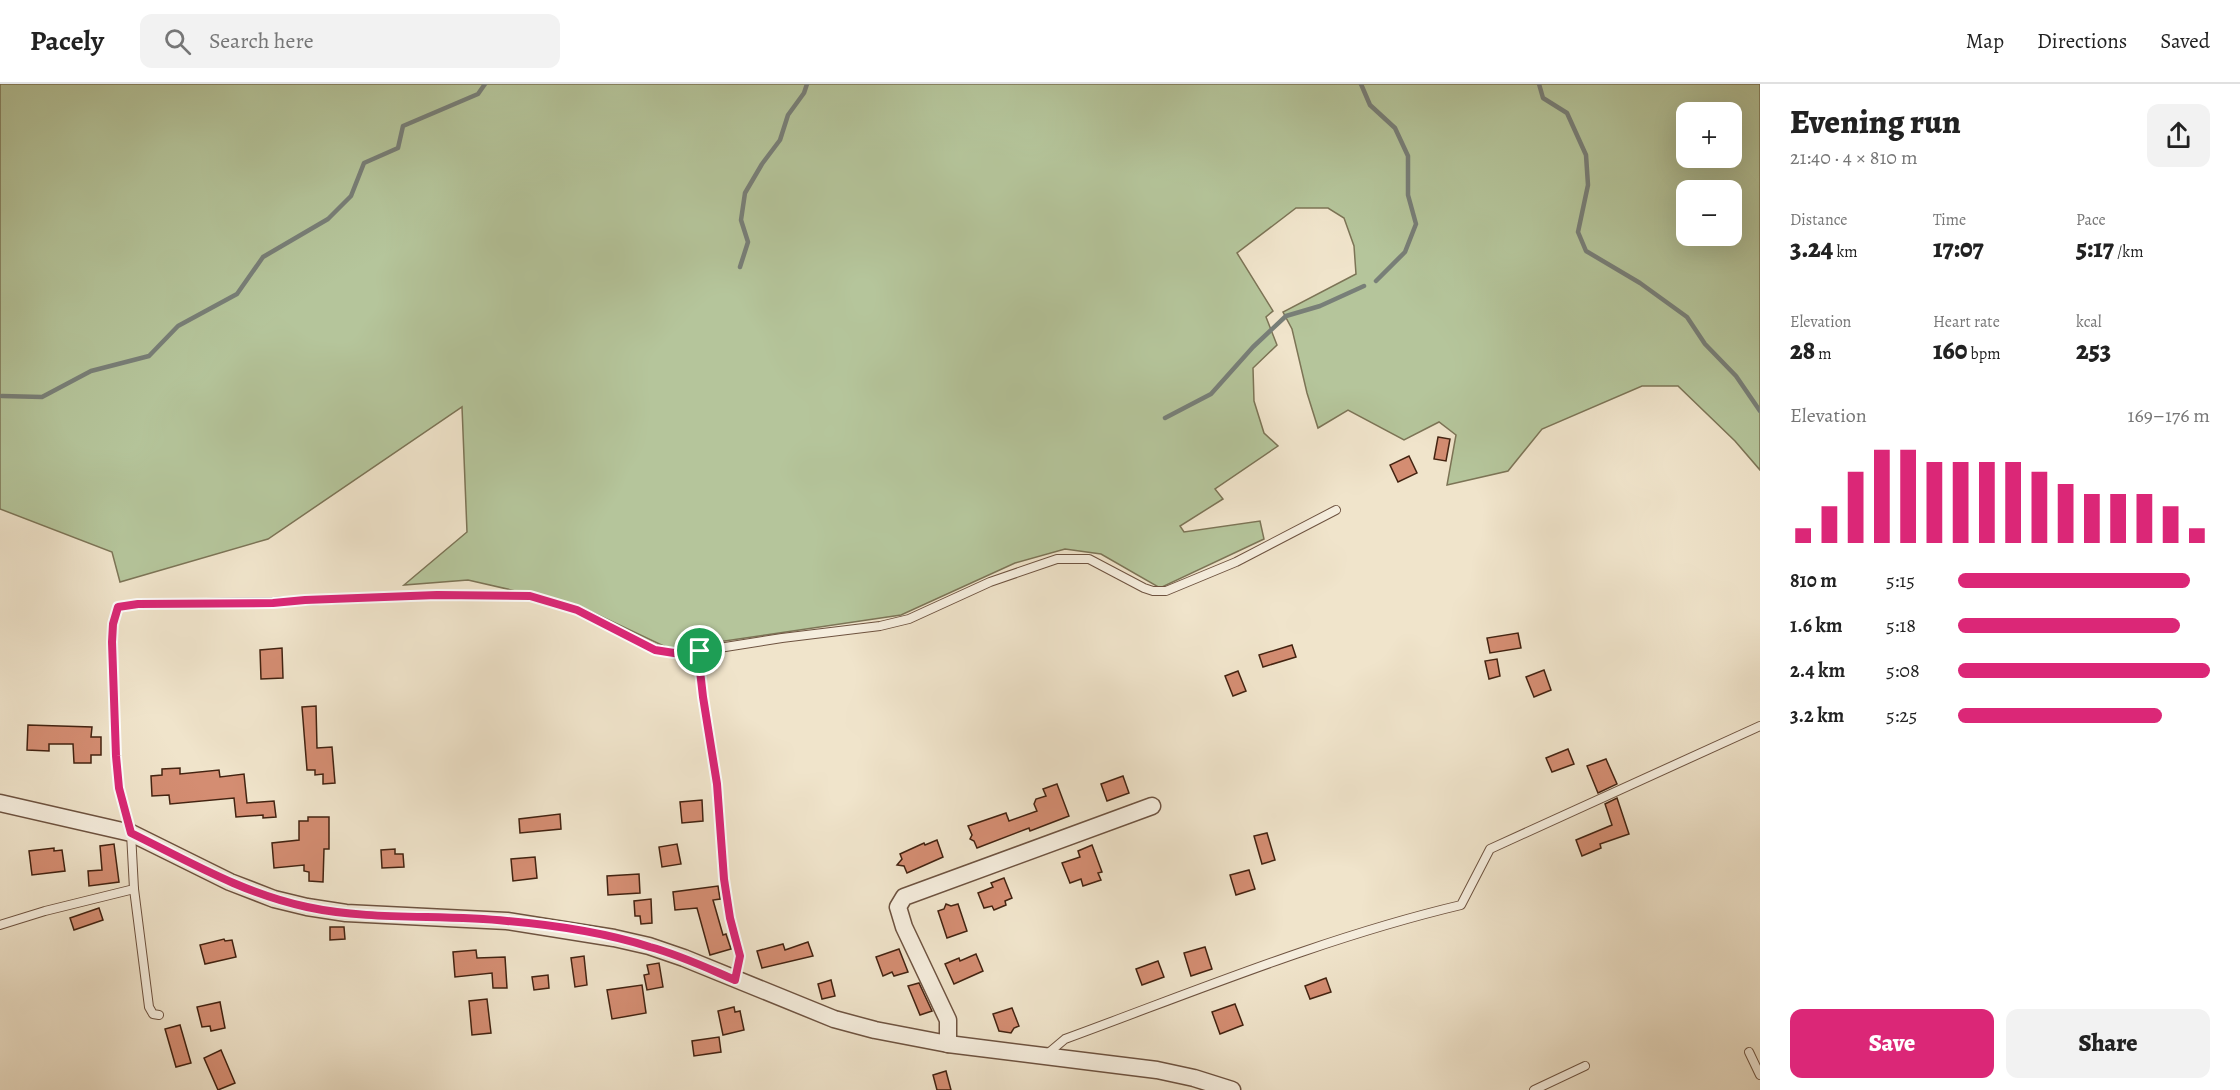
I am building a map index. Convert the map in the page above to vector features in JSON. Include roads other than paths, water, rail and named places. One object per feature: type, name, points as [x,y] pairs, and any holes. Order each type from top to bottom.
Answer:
[{"type":"street","points":[[0,803],[131,833],[230,882],[274,899],[307,907],[346,913],[507,921],[558,927],[649,946],[834,1019],[902,1036],[948,1044],[1157,1070],[1194,1078],[1232,1090]]},
{"type":"street","points":[[948,1044],[948,1020],[904,927],[898,907],[904,897],[1152,806]]},
{"type":"lane","points":[[159,1015],[153,1014],[149,1007],[131,833],[119,788],[112,642],[113,624],[118,607],[150,604],[273,603],[437,595],[530,596],[577,610],[655,650],[674,653],[700,651],[880,626],[909,619],[990,582],[1057,559],[1089,559],[1152,591],[1166,591],[1236,562],[1336,510]]},
{"type":"lane","points":[[700,651],[703,697],[717,784],[724,879],[730,918],[740,956],[735,980]]},
{"type":"lane","points":[[1046,1056],[1065,1039],[1323,945],[1415,916],[1461,905],[1490,849],[1760,726]]},
{"type":"lane","points":[[0,925],[45,911],[135,889]]},
{"type":"lane","points":[[1749,1052],[1760,1075]]},
{"type":"lane","points":[[1534,1090],[1585,1066]]},
{"type":"waterway","points":[[2,396],[42,397],[91,371],[149,356],[178,326],[237,294],[263,257],[328,219],[351,196],[364,163],[398,148],[403,126],[478,94],[485,84]]},
{"type":"waterway","points":[[740,267],[748,242],[741,220],[745,193],[780,140],[788,115],[804,93],[807,84]]},
{"type":"waterway","points":[[1361,84],[1370,105],[1395,128],[1408,156],[1408,195],[1416,224],[1405,252],[1376,281]]},
{"type":"waterway","points":[[1539,84],[1543,98],[1567,113],[1586,155],[1588,185],[1578,232],[1586,251],[1640,283],[1687,317],[1705,344],[1736,376],[1760,411]]},
{"type":"waterway","points":[[1165,418],[1211,394],[1253,347],[1286,316],[1320,306],[1364,286]]}]
